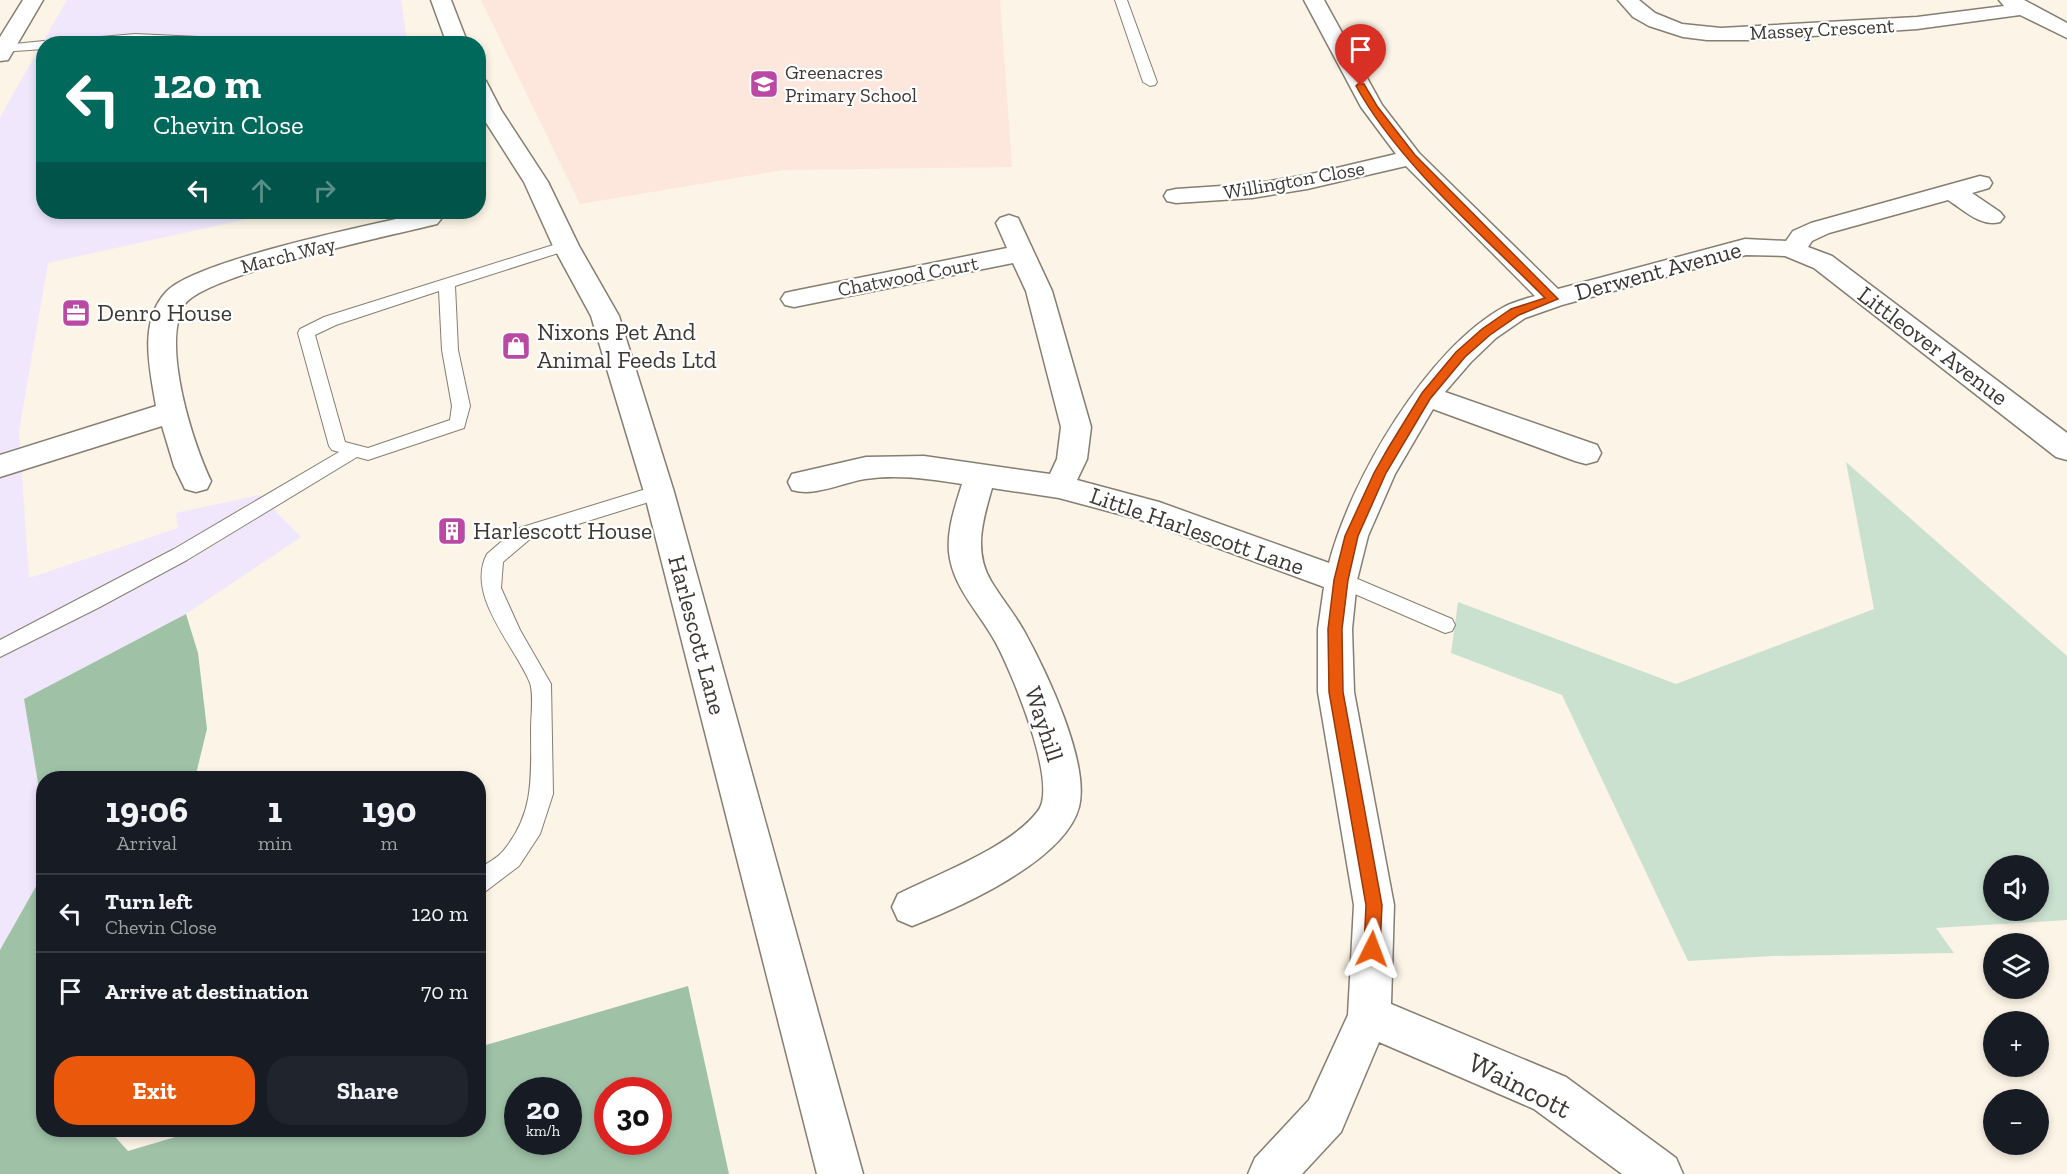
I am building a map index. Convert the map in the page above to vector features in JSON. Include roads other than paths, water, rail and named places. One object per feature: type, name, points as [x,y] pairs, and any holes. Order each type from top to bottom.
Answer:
[{"type":"street","points":[[2,52],[33,0]]},
{"type":"street","points":[[441,0],[455,36]]},
{"type":"street","points":[[1314,0],[1372,107],[1411,158],[1553,299]]},
{"type":"street","name":"Massey Crescent","points":[[1628,0],[1633,7],[1657,22],[1690,32],[1731,34],[1916,24],[1978,18],[2016,4]]},
{"type":"street","points":[[2016,4],[2067,32]]},
{"type":"street","name":"Harlescott Lane","points":[[486,102],[536,182],[566,246],[605,316],[659,492],[840,1174]]},
{"type":"street","name":"Willington Close","points":[[1176,196],[1252,191],[1307,182],[1411,158]]},
{"type":"street","points":[[1794,249],[1802,236],[1820,228],[1856,216],[1980,183]]},
{"type":"street","points":[[1952,191],[1991,216]]},
{"type":"street","name":"March Way","points":[[172,412],[162,346],[166,320],[177,295],[225,271],[428,219]]},
{"type":"street","points":[[1009,223],[1039,291],[1076,427],[1072,459],[1059,487]]},
{"type":"street","name":"Derwent Avenue","points":[[1271,1174],[1325,1116],[1369,1016],[1374,905],[1336,692],[1335,629],[1341,580],[1352,536],[1380,473],[1426,396],[1461,355],[1486,332],[1515,312],[1553,299],[1744,247],[1767,246],[1794,249]]},
{"type":"street","name":"Littleover Avenue","points":[[1794,249],[1822,262],[2067,449]]},
{"type":"street","name":"Chatwood Court","points":[[794,299],[1022,254]]},
{"type":"street","points":[[1426,396],[1586,453]]},
{"type":"street","points":[[0,466],[172,412],[196,481]]},
{"type":"street","name":"Little Harlescott Lane","points":[[803,482],[866,468],[924,467],[1059,487],[1148,510],[1341,580]]},
{"type":"street","name":"Wayhill","points":[[912,907],[1017,853],[1054,822],[1064,788],[1052,737],[1034,686],[1010,637],[975,585],[966,558],[966,527],[980,475]]},
{"type":"street","name":"Waincott","points":[[1369,1016],[1550,1094],[1660,1174]]},
{"type":"lane","points":[[1121,0],[1150,82]]},
{"type":"lane","points":[[2,52],[36,46]]},
{"type":"lane","points":[[447,284],[450,350],[461,406],[458,424],[368,454],[338,446],[306,333],[330,321],[566,246]]},
{"type":"lane","points":[[0,649],[111,594],[270,504],[356,450]]},
{"type":"lane","points":[[486,877],[511,859],[532,827],[542,794],[541,684],[511,633],[491,588],[494,559],[523,534],[659,492]]},
{"type":"lane","points":[[1341,580],[1445,625]]},
{"type":"place","name":"Greenacres Primary School","points":[[764,84]]},
{"type":"place","name":"Denro House","points":[[76,313]]},
{"type":"place","name":"Nixons Pet And Animal Feeds Ltd","points":[[516,346]]},
{"type":"place","name":"Harlescott House","points":[[452,531]]}]
